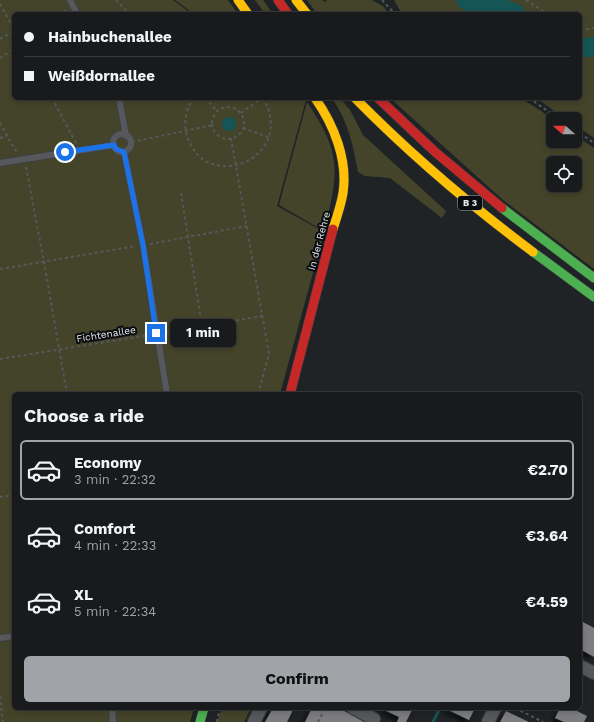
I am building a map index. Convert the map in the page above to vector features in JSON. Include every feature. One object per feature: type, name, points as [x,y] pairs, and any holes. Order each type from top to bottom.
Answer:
[{"type":"main road","points":[[238,0],[247,12]]},
{"type":"main road","points":[[278,0],[287,12]]},
{"type":"main road","points":[[296,0],[305,12]]},
{"type":"main road","name":"In der Rehre","points":[[291,392],[343,193],[344,176],[342,156],[338,141],[331,123],[315,100]]},
{"type":"main road","name":"B 3","points":[[358,100],[388,132],[459,195],[532,252],[594,297]]},
{"type":"main road","name":"B 3","points":[[380,100],[434,151],[481,192],[594,278]]},
{"type":"main road","points":[[200,722],[203,710]]},
{"type":"street","points":[[582,667],[594,673]]},
{"type":"street","points":[[254,722],[260,710]]},
{"type":"street","points":[[359,710],[376,716]]},
{"type":"street","points":[[488,722],[494,710]]},
{"type":"lane","points":[[70,0],[76,12]]},
{"type":"lane","points":[[119,100],[126,136],[131,142],[128,150],[124,152]]},
{"type":"lane","points":[[124,152],[116,149],[114,140],[118,136],[126,136]]},
{"type":"lane","points":[[0,163],[114,145]]},
{"type":"lane","points":[[124,152],[143,245],[167,392]]},
{"type":"lane","points":[[0,638],[12,636]]},
{"type":"lane","points":[[112,710],[113,722]]},
{"type":"path","points":[[116,0],[127,12]]},
{"type":"path","points":[[382,0],[393,12]]},
{"type":"path","points":[[526,0],[545,12]]},
{"type":"path","points":[[0,4],[12,26]]},
{"type":"path","points":[[582,30],[594,28]]},
{"type":"path","points":[[0,39],[12,31]]},
{"type":"path","points":[[0,58],[12,50]]},
{"type":"path","points":[[53,100],[80,150]]},
{"type":"path","points":[[193,100],[188,110],[186,131],[189,142],[195,151],[204,159],[214,164],[225,166],[236,166],[256,156],[262,151],[269,137],[271,117],[263,100]]},
{"type":"path","points":[[207,100],[218,112]]},
{"type":"path","points":[[241,113],[259,100]]},
{"type":"path","points":[[532,100],[549,112]]},
{"type":"path","points":[[230,107],[241,113],[243,118],[243,128],[236,136],[226,139],[217,134],[213,126],[214,116],[218,112],[230,107]]},
{"type":"path","points":[[0,123],[26,167],[44,262],[66,392]]},
{"type":"path","points":[[131,142],[213,126]]},
{"type":"path","points":[[243,128],[269,137]]},
{"type":"path","points":[[582,135],[594,143]]},
{"type":"path","points":[[0,138],[7,136]]},
{"type":"path","points":[[231,138],[269,354],[259,392]]},
{"type":"path","points":[[181,193],[202,326]]},
{"type":"path","points":[[0,269],[247,226]]},
{"type":"path","name":"Fichtenallee","points":[[0,359],[263,316]]},
{"type":"path","points":[[0,498],[12,495]]},
{"type":"path","points":[[0,696],[4,722]]},
{"type":"path","points":[[217,722],[220,710]]},
{"type":"path","points":[[318,722],[324,710]]},
{"type":"path","points":[[519,710],[543,722]]},
{"type":"green space","points":[[0,0],[173,0],[189,12],[12,12],[12,100],[306,100],[277,206],[324,232],[281,392],[12,392],[12,710],[193,710],[190,722],[0,722]]},
{"type":"green space","points":[[175,0],[228,0],[237,12],[191,12]]},
{"type":"green space","points":[[255,0],[263,0],[272,12],[264,12]]},
{"type":"green space","points":[[307,0],[322,0],[325,2],[327,0],[372,0],[384,7],[388,12],[316,12]]},
{"type":"green space","points":[[394,0],[594,0],[594,138],[582,130],[582,112],[556,112],[539,100],[582,100],[582,12],[401,12]]},
{"type":"green space","points":[[333,100],[342,100],[350,110],[363,135],[446,211],[442,218],[390,178],[365,176],[358,172],[352,143],[346,124]]},
{"type":"green space","points":[[392,100],[524,100],[546,114],[546,148],[582,148],[582,140],[594,148],[594,269],[503,200]]},
{"type":"green space","points":[[307,102],[327,136],[332,150],[334,164],[333,193],[324,231],[279,205]]},
{"type":"green space","points":[[221,710],[250,710],[244,722],[217,722]]},
{"type":"water","points":[[229,117],[234,119],[236,124],[234,129],[229,131],[224,129],[222,124],[224,119]]},
{"type":"building","points":[[583,622],[594,628],[594,657],[582,650]]},
{"type":"building","points":[[272,710],[293,710],[287,722],[265,722]]},
{"type":"building","points":[[311,710],[343,710],[364,722],[305,722]]},
{"type":"building","points":[[384,710],[412,710],[406,722],[397,722],[399,717]]},
{"type":"building","points":[[448,710],[474,710],[469,720]]},
{"type":"building","points":[[559,710],[575,710],[587,716],[584,722],[564,722],[555,718]]},
{"type":"building","points":[[506,711],[529,722],[500,722]]},
{"type":"waterway","points":[[466,0],[485,8],[499,8],[512,12]]},
{"type":"waterway","points":[[582,48],[594,47]]},
{"type":"waterway","points":[[433,722],[439,710]]},
{"type":"traffic: fast","points":[[502,208],[594,278]]},
{"type":"traffic: fast","points":[[533,252],[594,297]]},
{"type":"traffic: fast","points":[[200,722],[203,710]]},
{"type":"traffic: slow","points":[[238,0],[247,12]]},
{"type":"traffic: slow","points":[[296,0],[305,12]]},
{"type":"traffic: slow","points":[[316,100],[334,131],[343,168],[343,193],[333,229]]},
{"type":"traffic: slow","points":[[357,100],[397,139],[441,178],[486,216],[533,252]]},
{"type":"traffic: jam","points":[[278,0],[287,12]]},
{"type":"traffic: jam","points":[[380,100],[434,151],[502,208]]},
{"type":"traffic: jam","points":[[291,392],[333,229]]},
{"type":"route","points":[[65,152],[114,145],[120,152],[124,152],[143,245],[156,333]]}]
